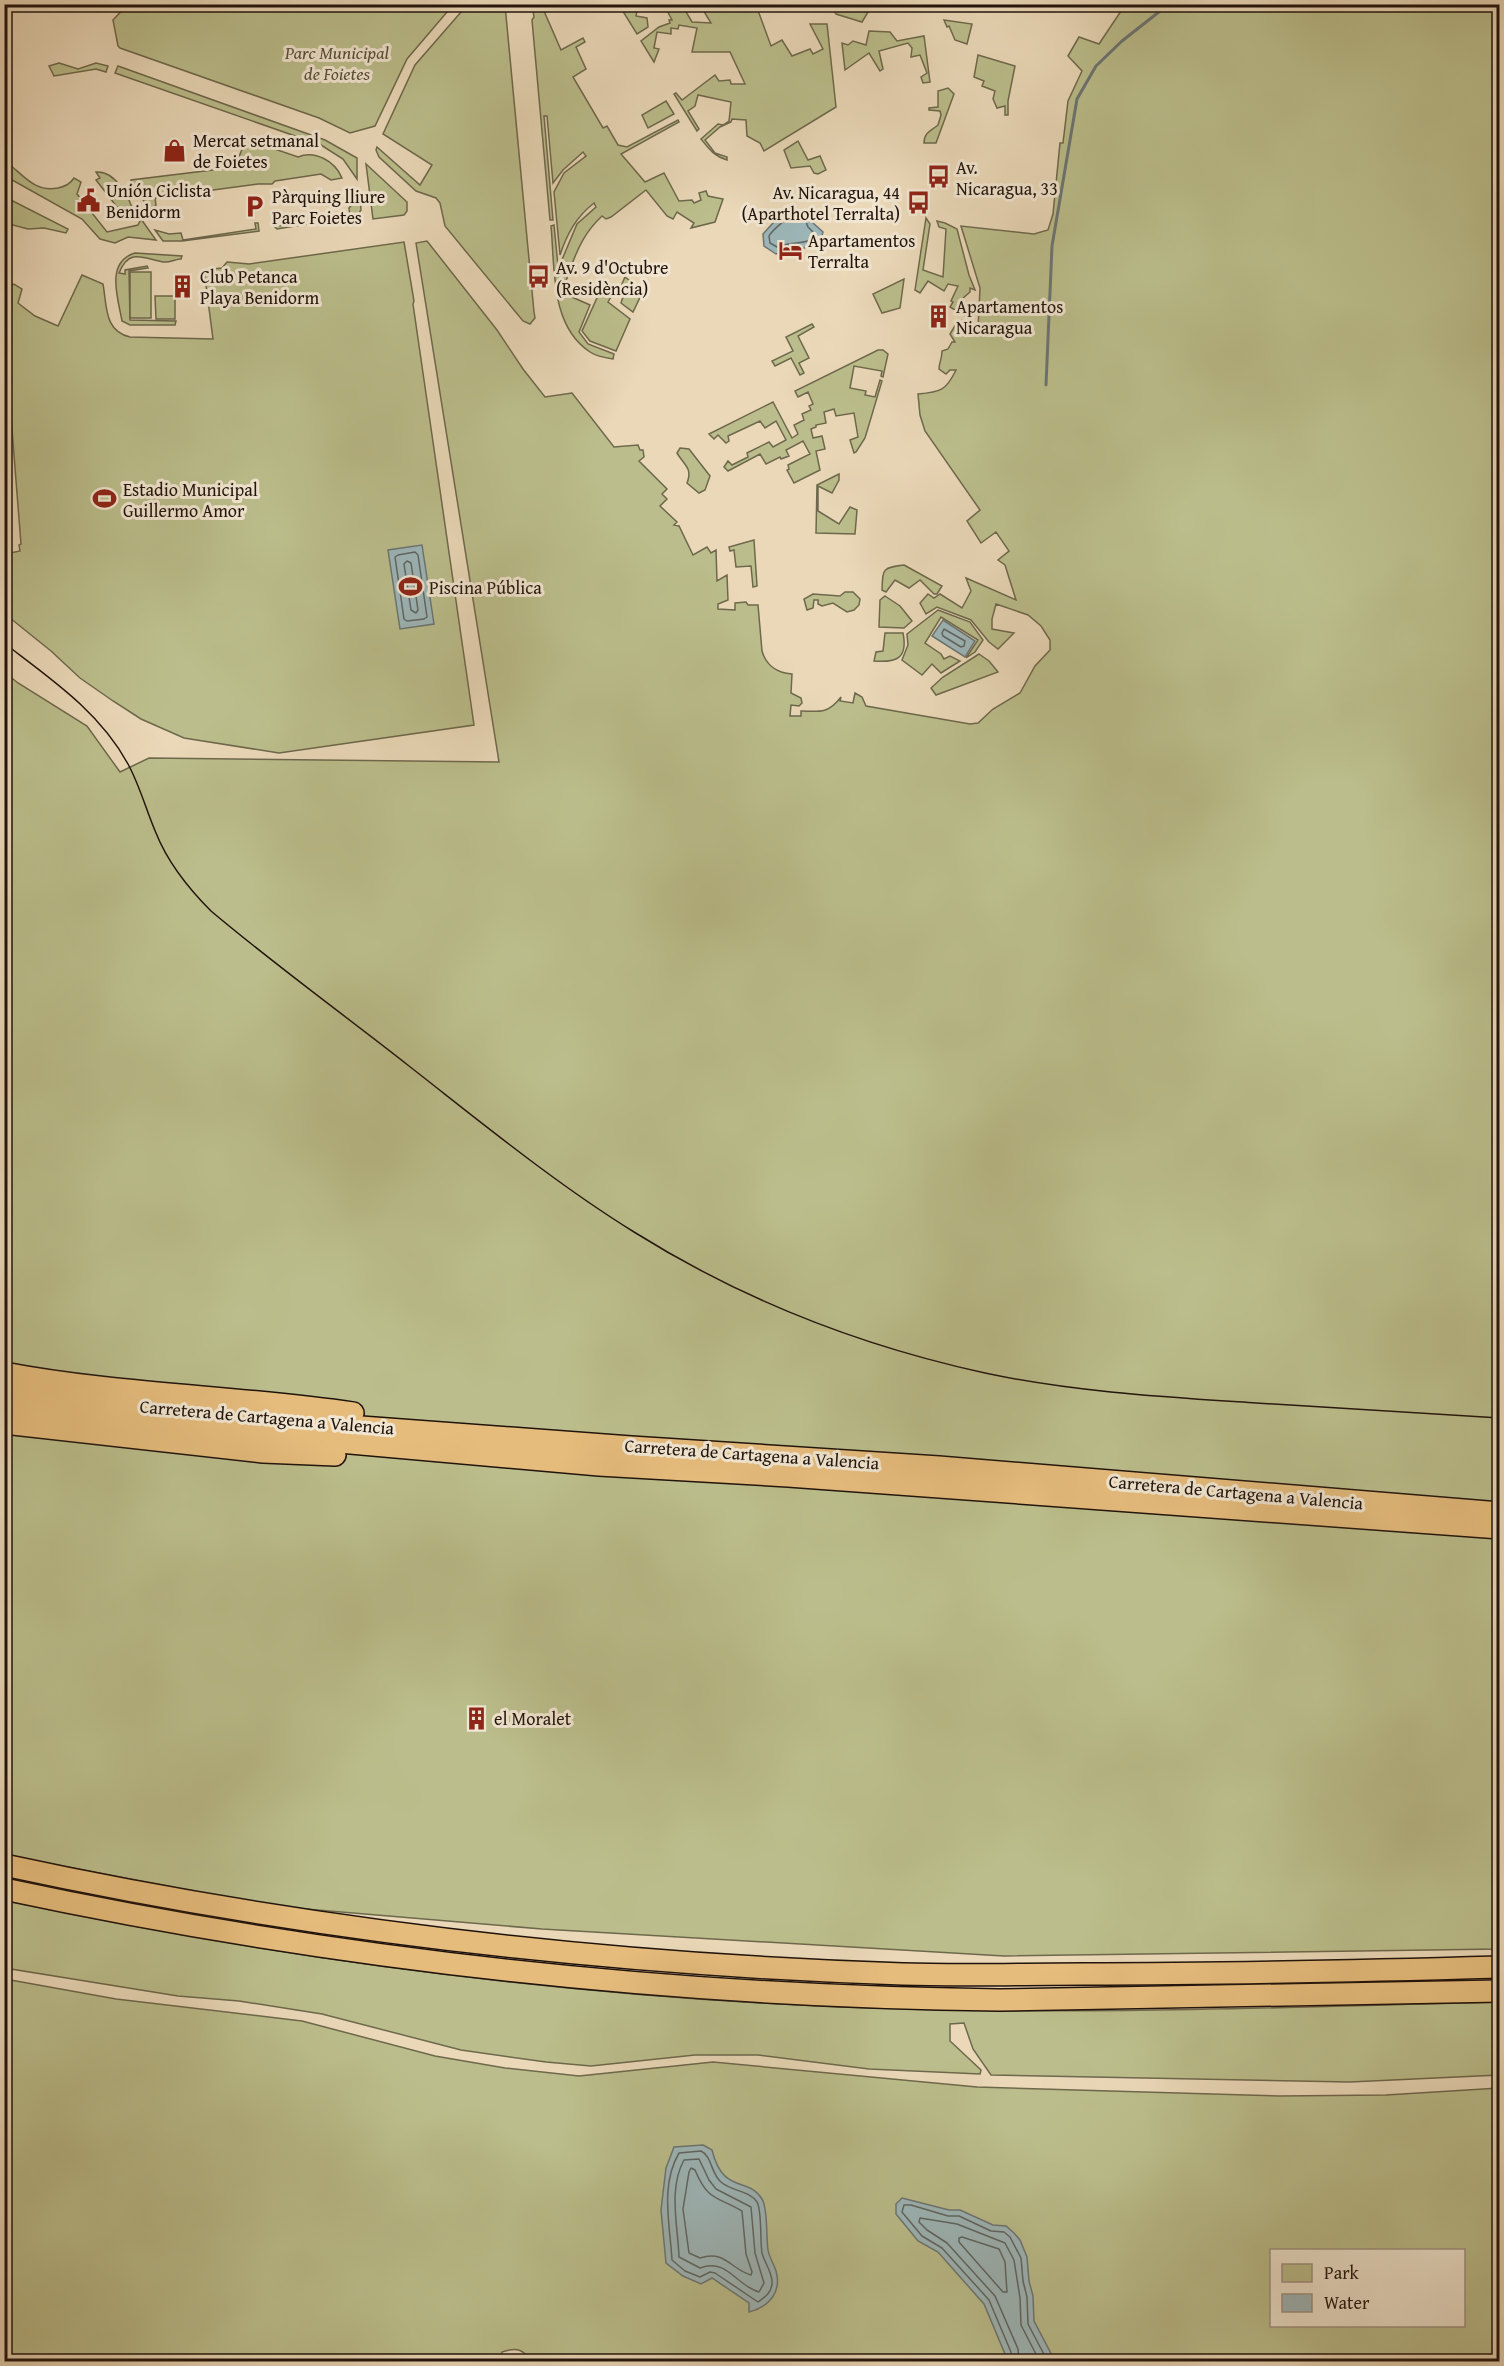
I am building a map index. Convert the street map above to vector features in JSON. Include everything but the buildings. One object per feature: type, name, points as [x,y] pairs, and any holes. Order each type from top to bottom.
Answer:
[{"type":"highway","points":[[4,1373],[120,1389],[312,1407],[512,1431],[583,1442]]},
{"type":"highway","name":"Carretera de Cartagena a Valencia","points":[[4,1388],[209,1414],[583,1442],[788,1466],[1500,1528]]},
{"type":"highway","name":"Carretera de Cartagena a Valencia","points":[[4,1406],[148,1425],[599,1465],[788,1466]]},
{"type":"highway","points":[[4,1423],[263,1452],[529,1458]]},
{"type":"highway","name":"Carretera de Cartagena a Valencia","points":[[865,1472],[1500,1513]]},
{"type":"highway","points":[[4,1865],[130,1891],[279,1916],[571,1954],[673,1962],[907,1974],[989,1975],[1197,1974],[1500,1967]]},
{"type":"highway","points":[[4,1889],[189,1926],[359,1953],[582,1979],[724,1990],[917,1999],[999,2000],[1500,1991]]},
{"type":"green space","name":"Parc Municipal de Foietes","points":[[128,4],[453,5],[407,59],[375,126],[350,133],[319,118],[120,48],[113,20]]},
{"type":"green space","points":[[468,4],[505,5],[535,318],[530,324],[523,321],[445,226],[440,203],[436,198],[416,191],[379,157],[376,150],[377,147],[420,185],[432,165],[383,134],[415,65]]},
{"type":"green space","points":[[532,5],[553,5],[544,11],[561,50],[583,38],[585,42],[576,47],[586,69],[573,77],[603,128],[607,126],[618,145],[627,147],[678,120],[679,122],[621,154],[645,182],[664,173],[679,201],[692,200],[694,203],[701,200],[699,193],[706,191],[708,196],[723,199],[715,222],[691,228],[694,223],[677,212],[673,219],[667,216],[646,190],[611,217],[606,219],[602,216],[591,227],[571,267],[561,262],[577,224],[596,207],[594,203],[577,220],[560,255],[554,192],[564,173],[586,156],[583,152],[563,170],[553,183],[547,116],[544,116],[553,220],[550,220]]},
{"type":"green space","points":[[619,5],[638,5],[636,16],[647,18],[648,27],[637,34]]},
{"type":"green space","points":[[664,5],[682,5],[692,22],[711,23],[700,5],[756,5],[771,46],[782,40],[792,56],[810,49],[813,54],[823,49],[810,24],[827,24],[836,107],[764,151],[760,143],[747,136],[746,120],[732,119],[705,140],[715,153],[727,157],[727,160],[719,156],[709,149],[701,139],[718,124],[723,125],[729,121],[731,102],[698,95],[695,106],[688,111],[699,129],[697,131],[674,94],[676,93],[682,100],[715,75],[719,81],[730,80],[731,84],[745,84],[730,52],[692,52],[697,28],[679,25],[678,29],[671,28],[671,34],[657,32],[654,48],[659,49],[654,62],[641,41],[672,20]]},
{"type":"green space","points":[[831,5],[854,5],[868,12],[862,22],[836,14]]},
{"type":"green space","points":[[1125,5],[1499,5],[1499,1949],[1004,1956],[542,1929],[270,1906],[5,1855],[4,672],[87,726],[120,772],[149,758],[499,762],[416,243],[427,241],[497,330],[545,397],[572,393],[614,447],[638,445],[640,450],[643,450],[644,457],[639,461],[667,489],[662,494],[667,499],[660,506],[677,522],[674,525],[679,526],[693,555],[707,547],[711,553],[716,550],[717,581],[727,575],[728,600],[718,604],[718,609],[735,610],[735,603],[746,602],[748,605],[758,605],[764,656],[773,667],[792,674],[791,693],[801,698],[802,703],[799,706],[791,705],[790,716],[801,716],[801,711],[828,709],[841,697],[840,701],[853,703],[855,693],[862,697],[866,706],[970,724],[978,723],[993,709],[1020,693],[1035,666],[1050,650],[1050,640],[1041,626],[1028,615],[996,604],[992,629],[1014,633],[998,649],[989,642],[971,620],[937,607],[926,614],[920,603],[928,594],[934,598],[940,594],[962,608],[971,591],[966,578],[1016,600],[1005,565],[998,560],[1009,551],[996,532],[981,543],[967,521],[980,510],[925,431],[920,415],[918,394],[942,389],[956,370],[950,370],[946,374],[939,367],[942,351],[955,342],[950,334],[956,324],[962,320],[974,324],[977,328],[976,335],[978,329],[980,288],[961,226],[1034,234],[1048,230],[1053,214],[1060,143],[1063,143],[1068,101],[1082,71],[1068,56],[1079,37],[1099,44]]},
{"type":"green space","points":[[944,20],[972,24],[967,44],[955,40]]},
{"type":"green space","points":[[869,31],[890,32],[897,41],[924,36],[930,82],[923,83],[921,77],[927,73],[920,55],[911,57],[912,48],[908,43],[879,51],[883,69],[880,71],[869,53],[845,70],[842,43],[848,45],[853,41],[866,45]]},
{"type":"green space","points":[[978,55],[1015,66],[1008,101],[1008,115],[1005,115],[1005,106],[997,108],[993,99],[995,91],[982,86],[984,81],[974,77]]},
{"type":"green space","points":[[59,63],[78,69],[96,63],[108,66],[106,72],[96,69],[54,76],[49,66]]},
{"type":"green space","points":[[118,66],[325,140],[357,158],[357,179],[343,159],[321,145],[115,73]]},
{"type":"green space","points":[[948,88],[954,94],[936,143],[924,143],[927,134],[938,125],[941,115],[940,111],[929,110],[929,108],[938,107],[938,91]]},
{"type":"green space","points":[[666,101],[674,114],[648,128],[642,115]]},
{"type":"green space","points":[[798,141],[808,160],[820,156],[826,170],[818,174],[814,173],[810,166],[791,168],[784,150]]},
{"type":"green space","points":[[254,142],[298,157],[311,155],[324,158],[335,167],[342,178],[331,180],[321,174],[275,181],[272,184],[155,198],[156,205],[151,211],[131,183],[131,180],[229,168],[236,164],[243,147]]},
{"type":"green space","points":[[5,161],[29,181],[42,188],[66,186],[74,178],[81,182],[77,194],[107,232],[138,225],[141,219],[156,240],[128,237],[115,243],[100,239],[82,219],[5,176]]},
{"type":"green space","points":[[366,164],[407,202],[407,211],[404,215],[373,219]]},
{"type":"green space","points":[[96,172],[110,176],[116,181],[126,194],[135,216],[124,216],[96,180],[100,178]]},
{"type":"green space","points":[[360,196],[361,210],[357,216],[277,229],[275,227],[275,219],[279,226],[350,216],[349,208]]},
{"type":"green space","points":[[5,197],[68,229],[66,233],[44,228],[28,229],[5,223]]},
{"type":"green space","points":[[926,218],[930,224],[923,270],[943,277],[946,229],[939,227],[937,221],[957,229],[975,290],[970,288],[970,292],[962,299],[965,316],[950,307],[958,286],[948,284],[944,291],[928,281],[920,293],[915,290]]},
{"type":"green space","points":[[255,223],[258,223],[259,231],[182,241],[163,241],[155,230],[169,234],[181,233],[183,240],[256,229]]},
{"type":"green space","points":[[554,225],[558,266],[570,271],[565,283],[568,285],[565,294],[590,305],[579,332],[588,344],[614,354],[613,359],[590,352],[577,341],[561,312],[555,277],[551,226]]},
{"type":"green space","points":[[404,242],[474,725],[279,753],[184,738],[141,719],[113,701],[80,678],[5,614],[5,554],[20,551],[19,545],[21,544],[11,417],[5,411],[4,298],[10,286],[14,284],[22,289],[18,303],[35,316],[58,326],[82,275],[103,284],[108,317],[115,329],[122,334],[130,337],[213,339],[204,270],[222,268],[227,262],[249,264]]},
{"type":"green space","points":[[135,253],[182,256],[181,259],[166,262],[132,257],[127,260],[119,273],[125,274],[125,270],[147,266],[148,268],[129,271],[130,320],[176,321],[175,325],[130,325],[122,321],[116,292],[117,272],[120,264]]},
{"type":"green space","points":[[130,272],[151,272],[151,318],[130,318]]},
{"type":"green space","points":[[625,277],[643,291],[633,312],[621,303],[623,297],[618,293]]},
{"type":"green space","points":[[904,279],[900,308],[882,313],[873,294]]},
{"type":"green space","points":[[602,287],[612,295],[608,302],[630,319],[616,351],[590,341],[582,331]]},
{"type":"green space","points":[[155,296],[175,296],[175,319],[156,319]]},
{"type":"green space","points":[[812,324],[814,327],[798,336],[809,358],[799,363],[804,373],[800,375],[791,358],[775,366],[772,361],[793,351],[786,337]]},
{"type":"green space","points":[[878,350],[883,350],[888,354],[883,377],[881,376],[882,371],[854,366],[850,388],[866,391],[865,395],[875,397],[880,380],[882,381],[865,438],[856,452],[854,453],[850,440],[858,437],[854,413],[836,416],[834,409],[824,412],[826,423],[816,425],[811,429],[813,438],[822,436],[825,449],[816,451],[820,470],[794,483],[787,470],[788,465],[810,454],[803,441],[786,450],[789,456],[781,459],[780,457],[766,464],[760,454],[728,471],[724,467],[728,461],[732,465],[748,457],[747,453],[769,442],[773,447],[786,440],[776,421],[765,428],[760,421],[728,436],[729,441],[726,443],[718,435],[714,439],[709,434],[773,402],[792,438],[798,434],[794,425],[804,420],[802,414],[811,410],[809,406],[813,404],[808,392],[798,397],[795,391]]},
{"type":"green space","points":[[680,448],[689,449],[710,476],[705,490],[699,493],[687,483],[689,474],[687,467],[677,453]]},
{"type":"green space","points":[[839,474],[839,480],[832,493],[818,486],[818,511],[839,524],[850,507],[857,510],[855,534],[816,533],[817,485]]},
{"type":"green space","points":[[754,540],[757,586],[753,587],[751,566],[736,567],[734,550],[730,551],[729,547]]},
{"type":"green space","points":[[904,565],[942,586],[937,594],[934,594],[920,580],[909,588],[895,580],[886,592],[882,590],[885,570]]},
{"type":"green space","points":[[845,592],[853,592],[860,599],[859,605],[854,610],[847,612],[833,603],[822,606],[818,604],[818,600],[814,600],[813,608],[807,610],[804,599],[813,594],[840,596]]},
{"type":"green space","points":[[885,596],[900,606],[912,621],[904,628],[879,627],[880,600]]},
{"type":"green space","points":[[938,610],[970,622],[983,640],[975,652],[966,658],[978,640],[941,617],[925,643],[941,654],[944,659],[950,656],[960,661],[941,673],[932,664],[922,675],[902,660],[908,645],[907,634]]},
{"type":"green space","points":[[885,633],[903,633],[904,648],[895,660],[874,661],[876,652],[883,651]]},
{"type":"green space","points":[[979,654],[998,672],[936,695],[931,688],[943,677]]},
{"type":"green space","points":[[4,1900],[206,1939],[410,1970],[614,1992],[717,2000],[905,2009],[1075,2011],[1499,2002],[1499,2075],[1350,2082],[991,2075],[973,2049],[964,2023],[950,2024],[950,2041],[981,2070],[980,2074],[869,2069],[758,2055],[695,2055],[591,2066],[546,2062],[461,2050],[322,2014],[239,2001],[178,1996],[5,1968]]},
{"type":"green space","points":[[5,1979],[116,1999],[302,2021],[435,2056],[505,2068],[579,2076],[713,2062],[977,2087],[1279,2096],[1386,2095],[1499,2088],[1499,2361],[532,2362],[523,2352],[512,2350],[502,2352],[499,2362],[5,2361]]},
{"type":"water","points":[[789,211],[792,214],[796,211],[809,212],[813,223],[823,232],[820,243],[811,248],[790,248],[776,254],[764,246],[763,234],[783,212]]},
{"type":"water","name":"Piscina Pública","points":[[422,545],[434,624],[400,629],[388,550]]},
{"type":"water","points":[[943,620],[975,641],[965,657],[932,636]]},
{"type":"water","points":[[703,2145],[712,2150],[722,2173],[736,2183],[756,2192],[764,2203],[768,2250],[776,2271],[777,2286],[772,2298],[756,2310],[749,2312],[749,2303],[712,2278],[701,2284],[683,2276],[666,2263],[661,2210],[666,2168],[674,2147]]},
{"type":"water","points":[[902,2198],[949,2210],[960,2210],[993,2225],[1006,2226],[1014,2233],[1020,2240],[1027,2257],[1034,2321],[1055,2361],[1005,2361],[1005,2354],[984,2304],[938,2252],[918,2241],[896,2214],[896,2204]]},
{"type":"waterway","points":[[1046,385],[1052,246],[1077,99],[1096,66],[1122,41],[1169,4]]},
{"type":"tram line","points":[[4,643],[89,712],[117,745],[132,772],[166,855],[211,911],[547,1173],[634,1232],[717,1278],[803,1318],[848,1334],[939,1362],[1018,1379],[1154,1396],[1500,1418]]},
{"type":"place","name":"Mercat setmanal de Foietes","points":[[175,150]]},
{"type":"place","name":"Av. Nicaragua, 33","points":[[938,177]]},
{"type":"place","name":"Unión Ciclista Benidorm","points":[[88,200]]},
{"type":"place","name":"Av. Nicaragua, 44 (Aparthotel Terralta)","points":[[918,202]]},
{"type":"place","name":"Pàrquing lliure Parc Foietes","points":[[254,206]]},
{"type":"place","name":"Apartamentos Terralta","points":[[790,250]]},
{"type":"place","name":"Av. 9 d'Octubre (Residència)","points":[[538,277]]},
{"type":"place","name":"Club Petanca Playa Benidorm","points":[[182,286]]},
{"type":"place","name":"Apartamentos Nicaragua","points":[[938,316]]},
{"type":"place","name":"Estadio Municipal Guillermo Amor","points":[[105,499]]},
{"type":"place","name":"Piscina Pública","points":[[411,587]]},
{"type":"place","name":"el Moralet","points":[[476,1718]]}]
